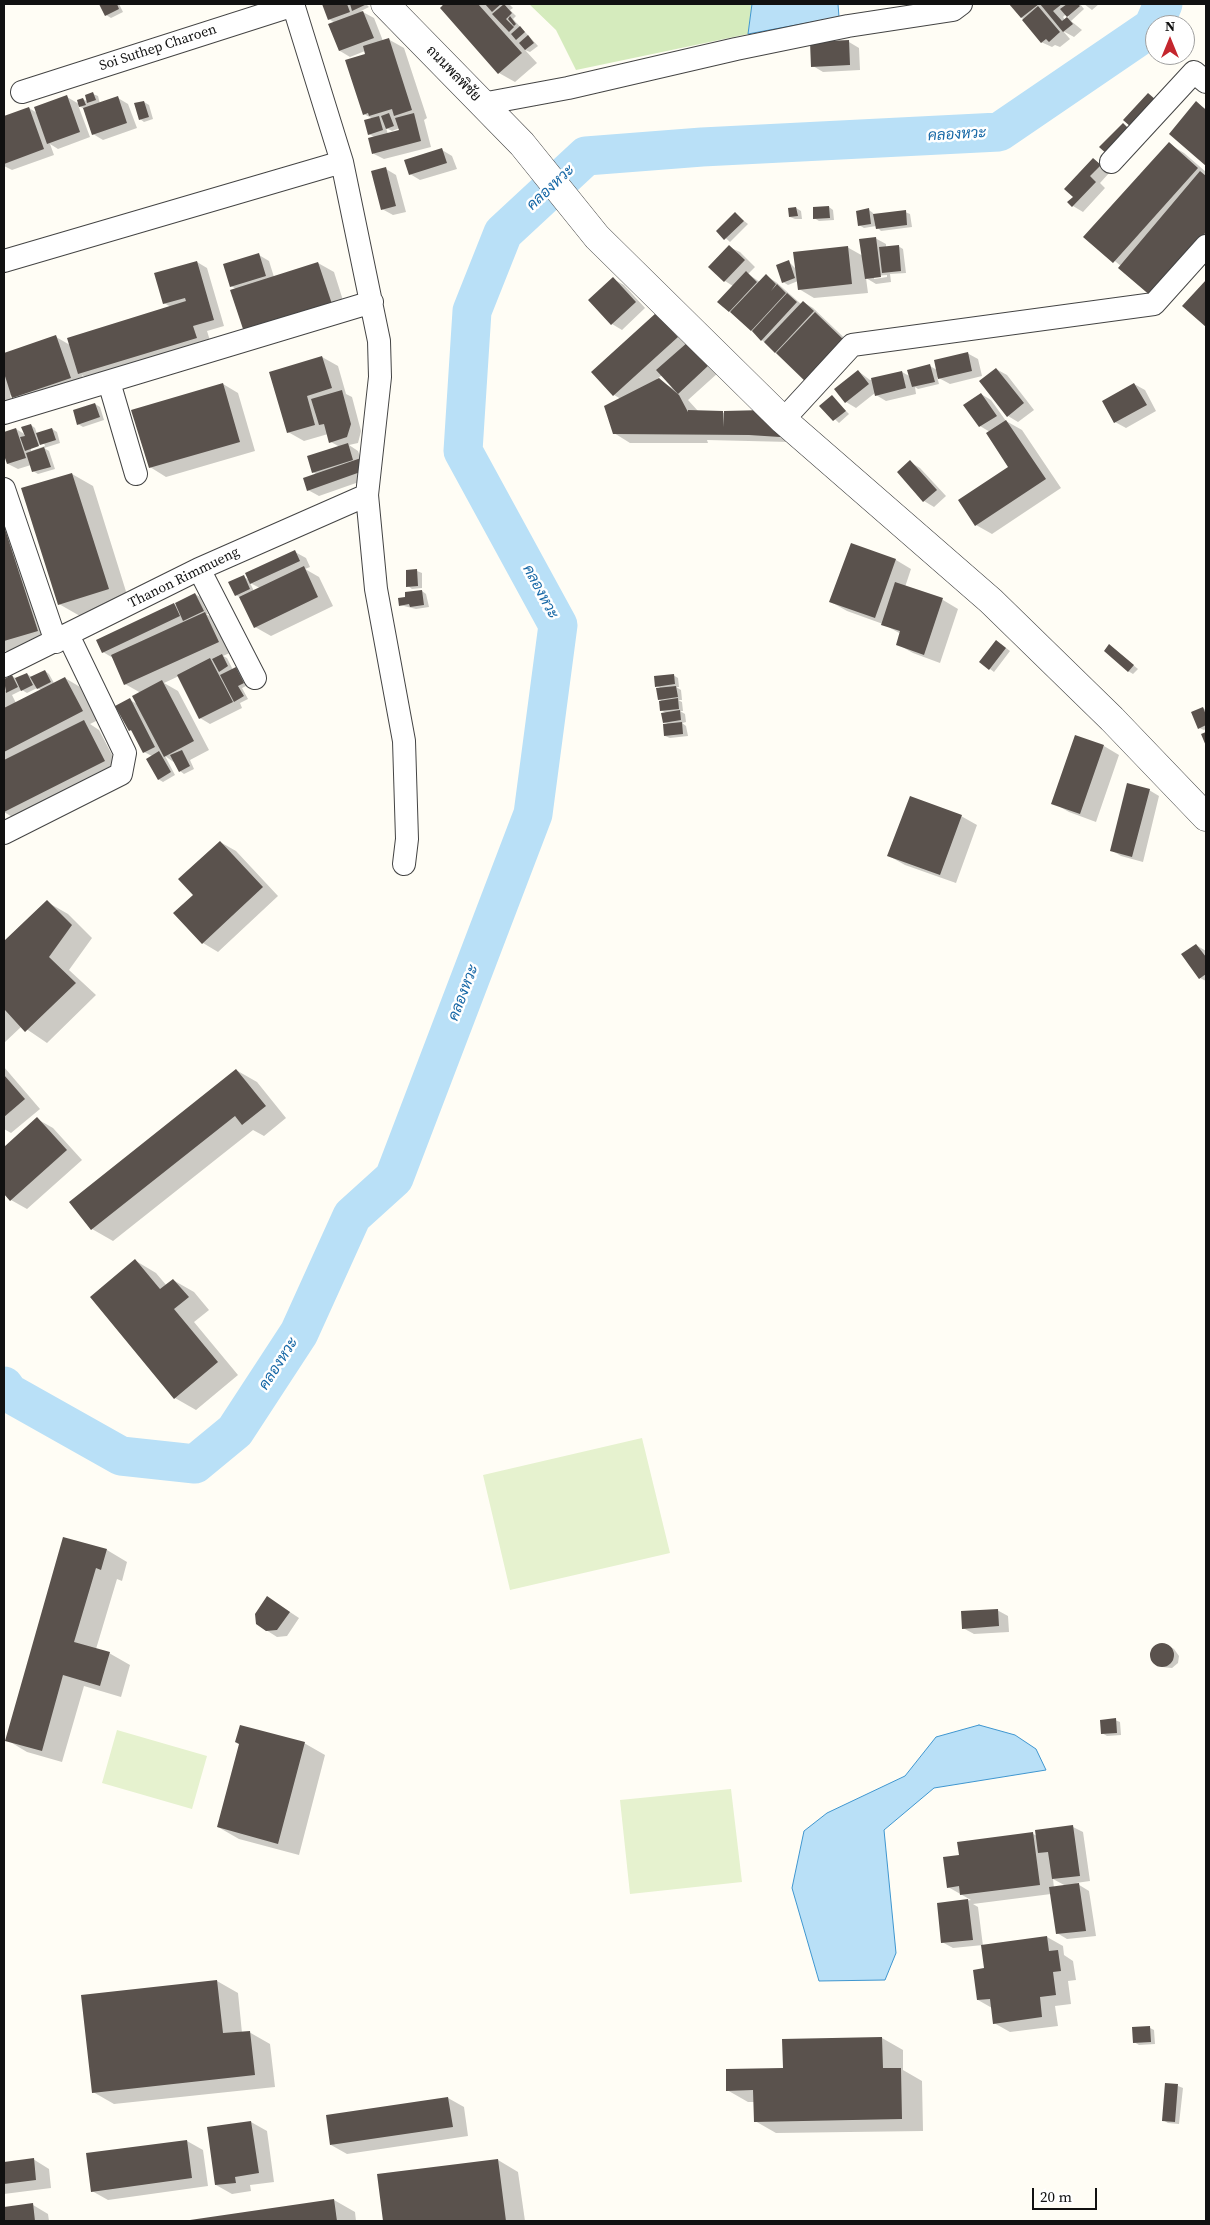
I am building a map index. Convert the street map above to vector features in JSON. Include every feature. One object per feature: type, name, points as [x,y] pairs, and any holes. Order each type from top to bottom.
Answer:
[{"type":"street","points":[[294,4],[342,162],[379,341],[380,377],[367,495],[376,590],[404,741],[407,838],[404,864]]},
{"type":"street","name":"Soi Suthep Charoen","points":[[22,92],[294,4]]},
{"type":"street","name":"ถนนพลพิชัย","points":[[385,4],[522,144],[597,237],[783,420],[990,600],[1112,719],[1206,817]]},
{"type":"street","points":[[482,104],[568,88],[848,26],[953,10],[961,4]]},
{"type":"street","points":[[1111,162],[1194,72],[1206,82]]},
{"type":"street","points":[[4,261],[342,162]]},
{"type":"street","points":[[783,420],[852,345],[1154,304],[1206,246]]},
{"type":"street","points":[[4,413],[372,302]]},
{"type":"street","points":[[109,382],[136,474]]},
{"type":"street","points":[[4,490],[62,639],[125,753],[121,774],[4,833]]},
{"type":"street","name":"Thanon Rimmueng","points":[[4,666],[62,639],[199,569],[367,495]]},
{"type":"street","points":[[199,569],[255,678]]},
{"type":"green space","points":[[529,4],[752,4],[748,34],[576,70],[556,30]]},
{"type":"green space","points":[[642,1438],[670,1553],[510,1590],[483,1475]]},
{"type":"green space","points":[[117,1730],[207,1756],[192,1809],[102,1783]]},
{"type":"green space","points":[[731,1789],[742,1882],[630,1894],[620,1800]]},
{"type":"water","points":[[752,4],[838,4],[839,17],[748,34]]},
{"type":"water","points":[[979,1725],[1015,1735],[1036,1749],[1046,1770],[934,1788],[884,1830],[896,1953],[885,1980],[819,1981],[792,1888],[804,1831],[827,1813],[905,1776],[936,1737]]},
{"type":"building","points":[[99,4],[117,4],[119,9],[105,16]]},
{"type":"building","points":[[322,4],[347,4],[350,12],[328,20]]},
{"type":"building","points":[[350,4],[367,4],[352,11]]},
{"type":"building","points":[[444,4],[478,4],[522,53],[498,74],[440,8]]},
{"type":"building","points":[[485,4],[501,4],[492,12]]},
{"type":"building","points":[[504,4],[512,13],[506,19],[514,27],[509,32],[492,14]]},
{"type":"building","points":[[1009,4],[1039,4],[1021,18]]},
{"type":"building","points":[[1040,4],[1062,4],[1053,11],[1062,21],[1067,17],[1073,24],[1063,32]]},
{"type":"building","points":[[1067,4],[1078,4],[1080,6],[1067,17],[1060,9]]},
{"type":"building","points":[[1038,6],[1060,32],[1049,42],[1046,39],[1041,43],[1022,20]]},
{"type":"building","points":[[363,11],[374,38],[339,51],[328,24]]},
{"type":"building","points":[[510,16],[516,24],[514,26],[508,19]]},
{"type":"building","points":[[520,26],[525,32],[516,40],[511,34]]},
{"type":"building","points":[[528,35],[534,43],[525,50],[519,43]]},
{"type":"building","points":[[389,38],[412,110],[394,116],[392,109],[369,116],[368,113],[363,115],[345,60],[365,54],[363,46]]},
{"type":"building","points":[[849,40],[850,65],[811,67],[810,42]]},
{"type":"building","points":[[93,92],[96,100],[87,103],[85,95]]},
{"type":"building","points":[[1148,93],[1156,100],[1131,127],[1123,120]]},
{"type":"building","points":[[67,95],[80,132],[47,144],[34,107]]},
{"type":"building","points":[[118,96],[127,123],[92,135],[83,108]]},
{"type":"building","points":[[83,98],[86,105],[79,107],[77,100]]},
{"type":"building","points":[[144,101],[149,117],[139,120],[134,103]]},
{"type":"building","points":[[1196,101],[1206,110],[1206,166],[1169,134]]},
{"type":"building","points":[[29,107],[44,149],[4,164],[4,116]]},
{"type":"building","points":[[389,113],[394,126],[386,129],[381,116]]},
{"type":"building","points":[[414,113],[421,141],[372,154],[368,138],[399,130],[395,118]]},
{"type":"building","points":[[379,116],[383,130],[368,135],[364,120]]},
{"type":"building","points":[[1123,123],[1131,131],[1108,155],[1099,147]]},
{"type":"building","points":[[1169,142],[1198,168],[1113,263],[1083,237]]},
{"type":"building","points":[[442,148],[447,163],[409,175],[404,160]]},
{"type":"building","points":[[1093,158],[1101,165],[1090,176],[1096,182],[1072,207],[1067,202],[1073,197],[1064,189]]},
{"type":"building","points":[[386,167],[396,206],[381,210],[371,171]]},
{"type":"building","points":[[1200,171],[1206,176],[1206,232],[1152,297],[1118,268]]},
{"type":"building","points":[[829,206],[830,218],[813,219],[813,207]]},
{"type":"building","points":[[796,207],[798,216],[789,217],[788,208]]},
{"type":"building","points":[[869,208],[871,224],[858,226],[856,211]]},
{"type":"building","points":[[906,210],[907,225],[876,229],[873,214]]},
{"type":"building","points":[[735,212],[744,221],[724,240],[716,231]]},
{"type":"building","points":[[876,237],[881,277],[865,279],[859,239]]},
{"type":"building","points":[[729,245],[745,260],[724,282],[708,267]]},
{"type":"building","points":[[899,245],[901,271],[882,273],[879,247]]},
{"type":"building","points":[[848,246],[852,284],[798,290],[793,252]]},
{"type":"building","points":[[259,253],[266,276],[230,287],[223,264]]},
{"type":"building","points":[[789,260],[795,278],[782,283],[776,265]]},
{"type":"building","points":[[197,261],[214,320],[193,326],[197,338],[78,374],[67,338],[186,301],[185,298],[163,304],[154,273]]},
{"type":"building","points":[[318,262],[332,304],[244,332],[230,290]]},
{"type":"building","points":[[746,271],[757,282],[729,312],[717,302]]},
{"type":"building","points":[[766,274],[776,284],[771,291],[777,284],[786,293],[751,331],[730,312]]},
{"type":"building","points":[[613,277],[636,302],[611,325],[588,300]]},
{"type":"building","points":[[1206,280],[1206,327],[1182,306]]},
{"type":"building","points":[[787,293],[797,302],[761,341],[752,331]]},
{"type":"building","points":[[803,301],[814,311],[775,353],[764,342]]},
{"type":"building","points":[[815,312],[848,344],[809,385],[776,353]]},
{"type":"building","points":[[656,313],[678,337],[613,396],[591,372]]},
{"type":"building","points":[[56,335],[71,378],[12,398],[4,373],[4,353]]},
{"type":"building","points":[[688,342],[709,365],[678,394],[656,370]]},
{"type":"building","points":[[968,352],[972,371],[938,379],[934,360]]},
{"type":"building","points":[[322,356],[332,388],[307,396],[315,425],[287,433],[269,372]]},
{"type":"building","points":[[930,364],[935,382],[912,387],[907,370]]},
{"type":"building","points":[[996,368],[1024,403],[1007,417],[979,381]]},
{"type":"building","points":[[858,370],[869,384],[845,403],[834,389]]},
{"type":"building","points":[[902,371],[906,388],[875,396],[871,378]]},
{"type":"building","points":[[659,378],[679,395],[688,412],[688,410],[723,411],[724,427],[724,411],[764,410],[781,427],[780,437],[613,434],[604,406]]},
{"type":"building","points":[[223,383],[240,442],[149,468],[131,410]]},
{"type":"building","points":[[1134,383],[1147,405],[1114,423],[1102,401]]},
{"type":"building","points":[[342,390],[351,424],[347,437],[329,443],[324,424],[319,425],[311,399]]},
{"type":"building","points":[[981,393],[997,416],[979,427],[963,405]]},
{"type":"building","points":[[832,395],[846,411],[833,421],[819,406]]},
{"type":"building","points":[[95,403],[100,417],[77,425],[73,410]]},
{"type":"building","points":[[1006,420],[1046,479],[975,526],[958,500],[1008,467],[986,433]]},
{"type":"building","points":[[31,424],[39,446],[25,451],[20,437],[25,436],[21,427]]},
{"type":"building","points":[[16,428],[26,458],[7,464],[4,455],[4,432]]},
{"type":"building","points":[[52,428],[56,440],[40,445],[36,433]]},
{"type":"building","points":[[348,443],[353,460],[312,473],[307,456]]},
{"type":"building","points":[[44,447],[51,467],[32,472],[26,453]]},
{"type":"building","points":[[361,458],[366,470],[307,491],[303,478]]},
{"type":"building","points":[[910,460],[937,490],[923,502],[897,472]]},
{"type":"building","points":[[72,473],[109,589],[58,605],[21,488]]},
{"type":"building","points":[[4,526],[38,631],[4,641]]},
{"type":"building","points":[[851,543],[896,559],[875,618],[829,602]]},
{"type":"building","points":[[295,550],[300,561],[250,584],[245,573]]},
{"type":"building","points":[[304,566],[318,597],[254,628],[239,597]]},
{"type":"building","points":[[417,569],[418,586],[406,587],[406,570]]},
{"type":"building","points":[[244,575],[250,589],[235,596],[228,582]]},
{"type":"building","points":[[895,582],[943,598],[924,655],[896,645],[900,631],[881,625]]},
{"type":"building","points":[[422,590],[424,605],[410,607],[409,604],[399,606],[398,598],[405,597],[405,592]]},
{"type":"building","points":[[195,593],[204,611],[183,621],[175,603]]},
{"type":"building","points":[[174,603],[180,616],[102,653],[96,640]]},
{"type":"building","points":[[205,612],[219,642],[124,685],[111,655]]},
{"type":"building","points":[[996,640],[1006,648],[989,670],[979,662]]},
{"type":"building","points":[[1109,644],[1134,665],[1128,672],[1104,651]]},
{"type":"building","points":[[222,654],[228,666],[219,672],[212,659]]},
{"type":"building","points":[[210,658],[233,702],[199,719],[177,675]]},
{"type":"building","points":[[236,667],[244,683],[238,686],[244,696],[234,702],[220,675]]},
{"type":"building","points":[[45,670],[51,682],[37,689],[30,677]]},
{"type":"building","points":[[27,673],[33,685],[21,691],[15,678]]},
{"type":"building","points":[[674,674],[675,684],[655,687],[654,676]]},
{"type":"building","points":[[12,675],[18,687],[6,693],[4,679]]},
{"type":"building","points":[[65,677],[83,711],[4,752],[4,708]]},
{"type":"building","points":[[162,680],[194,741],[164,757],[132,696]]},
{"type":"building","points":[[676,686],[678,697],[658,700],[656,688]]},
{"type":"building","points":[[130,698],[155,747],[143,753],[115,706]]},
{"type":"building","points":[[678,698],[679,709],[660,711],[659,701]]},
{"type":"building","points":[[1203,707],[1206,715],[1206,725],[1198,729],[1191,712]]},
{"type":"building","points":[[680,710],[681,720],[663,723],[661,713]]},
{"type":"building","points":[[84,720],[105,761],[4,812],[4,760]]},
{"type":"building","points":[[682,722],[683,734],[664,736],[663,724]]},
{"type":"building","points":[[1206,732],[1206,746],[1201,734]]},
{"type":"building","points":[[1075,735],[1104,745],[1080,814],[1051,804]]},
{"type":"building","points":[[182,750],[190,766],[179,772],[170,755]]},
{"type":"building","points":[[159,751],[171,772],[158,780],[146,759]]},
{"type":"building","points":[[1127,783],[1150,789],[1132,857],[1110,851]]},
{"type":"building","points":[[910,796],[962,815],[940,875],[887,856]]},
{"type":"building","points":[[220,841],[263,887],[202,944],[173,913],[193,895],[178,879]]},
{"type":"building","points":[[47,900],[72,925],[49,957],[76,983],[25,1032],[5,1010],[4,1012],[4,941]]},
{"type":"building","points":[[1196,944],[1206,957],[1206,974],[1199,979],[1181,954]]},
{"type":"building","points":[[236,1069],[266,1106],[242,1125],[235,1116],[91,1230],[69,1202]]},
{"type":"building","points":[[4,1075],[25,1099],[4,1117]]},
{"type":"building","points":[[37,1117],[67,1150],[10,1201],[4,1194],[4,1147]]},
{"type":"building","points":[[135,1259],[160,1289],[173,1279],[189,1297],[174,1309],[218,1362],[174,1399],[90,1297]]},
{"type":"building","points":[[63,1537],[107,1549],[101,1570],[96,1568],[74,1642],[110,1652],[100,1686],[63,1675],[42,1751],[5,1741]]},
{"type":"building","points":[[267,1596],[290,1612],[277,1630],[266,1631],[256,1624],[255,1614]]},
{"type":"building","points":[[998,1609],[999,1626],[962,1629],[961,1611]]},
{"type":"building","points":[[1162,1643],[1171,1646],[1174,1655],[1171,1664],[1162,1667],[1153,1664],[1150,1655],[1153,1646]]},
{"type":"building","points":[[1116,1718],[1117,1733],[1101,1734],[1100,1720]]},
{"type":"building","points":[[240,1725],[305,1742],[278,1844],[217,1827],[239,1744],[235,1742]]},
{"type":"building","points":[[1073,1825],[1080,1876],[1052,1879],[1048,1852],[1038,1853],[1035,1830]]},
{"type":"building","points":[[1033,1832],[1040,1885],[960,1895],[959,1886],[947,1888],[943,1857],[959,1855],[957,1842]]},
{"type":"building","points":[[1079,1883],[1086,1931],[1056,1934],[1049,1887]]},
{"type":"building","points":[[968,1899],[973,1940],[941,1943],[937,1903]]},
{"type":"building","points":[[1047,1936],[1049,1951],[1058,1950],[1061,1971],[1053,1972],[1056,1995],[1040,1997],[1042,2017],[993,2024],[990,1999],[977,2000],[973,1970],[984,1968],[981,1945]]},
{"type":"building","points":[[217,1980],[223,2033],[250,2031],[255,2075],[92,2093],[81,1995]]},
{"type":"building","points":[[1150,2026],[1151,2042],[1133,2043],[1132,2027]]},
{"type":"building","points":[[882,2037],[883,2068],[901,2068],[902,2119],[754,2122],[753,2090],[726,2091],[726,2069],[783,2068],[782,2039]]},
{"type":"building","points":[[1165,2083],[1178,2084],[1175,2122],[1162,2121]]},
{"type":"building","points":[[448,2097],[453,2127],[330,2145],[326,2115]]},
{"type":"building","points":[[251,2121],[259,2173],[235,2177],[236,2183],[215,2185],[207,2127]]},
{"type":"building","points":[[187,2140],[192,2178],[91,2192],[86,2153]]},
{"type":"building","points":[[34,2158],[36,2180],[4,2184],[4,2162]]},
{"type":"building","points":[[498,2159],[506,2221],[383,2221],[377,2174]]},
{"type":"building","points":[[334,2199],[337,2221],[190,2221],[190,2220]]},
{"type":"building","points":[[33,2203],[35,2221],[4,2221],[4,2207]]},
{"type":"waterway","name":"คลองหวะ","points":[[4,1386],[9,1393],[121,1456],[195,1464],[235,1431],[299,1333],[352,1216],[394,1178],[533,814],[558,625],[463,451],[472,311],[503,233],[586,156],[702,147],[999,132],[1153,27],[1163,4]]}]
